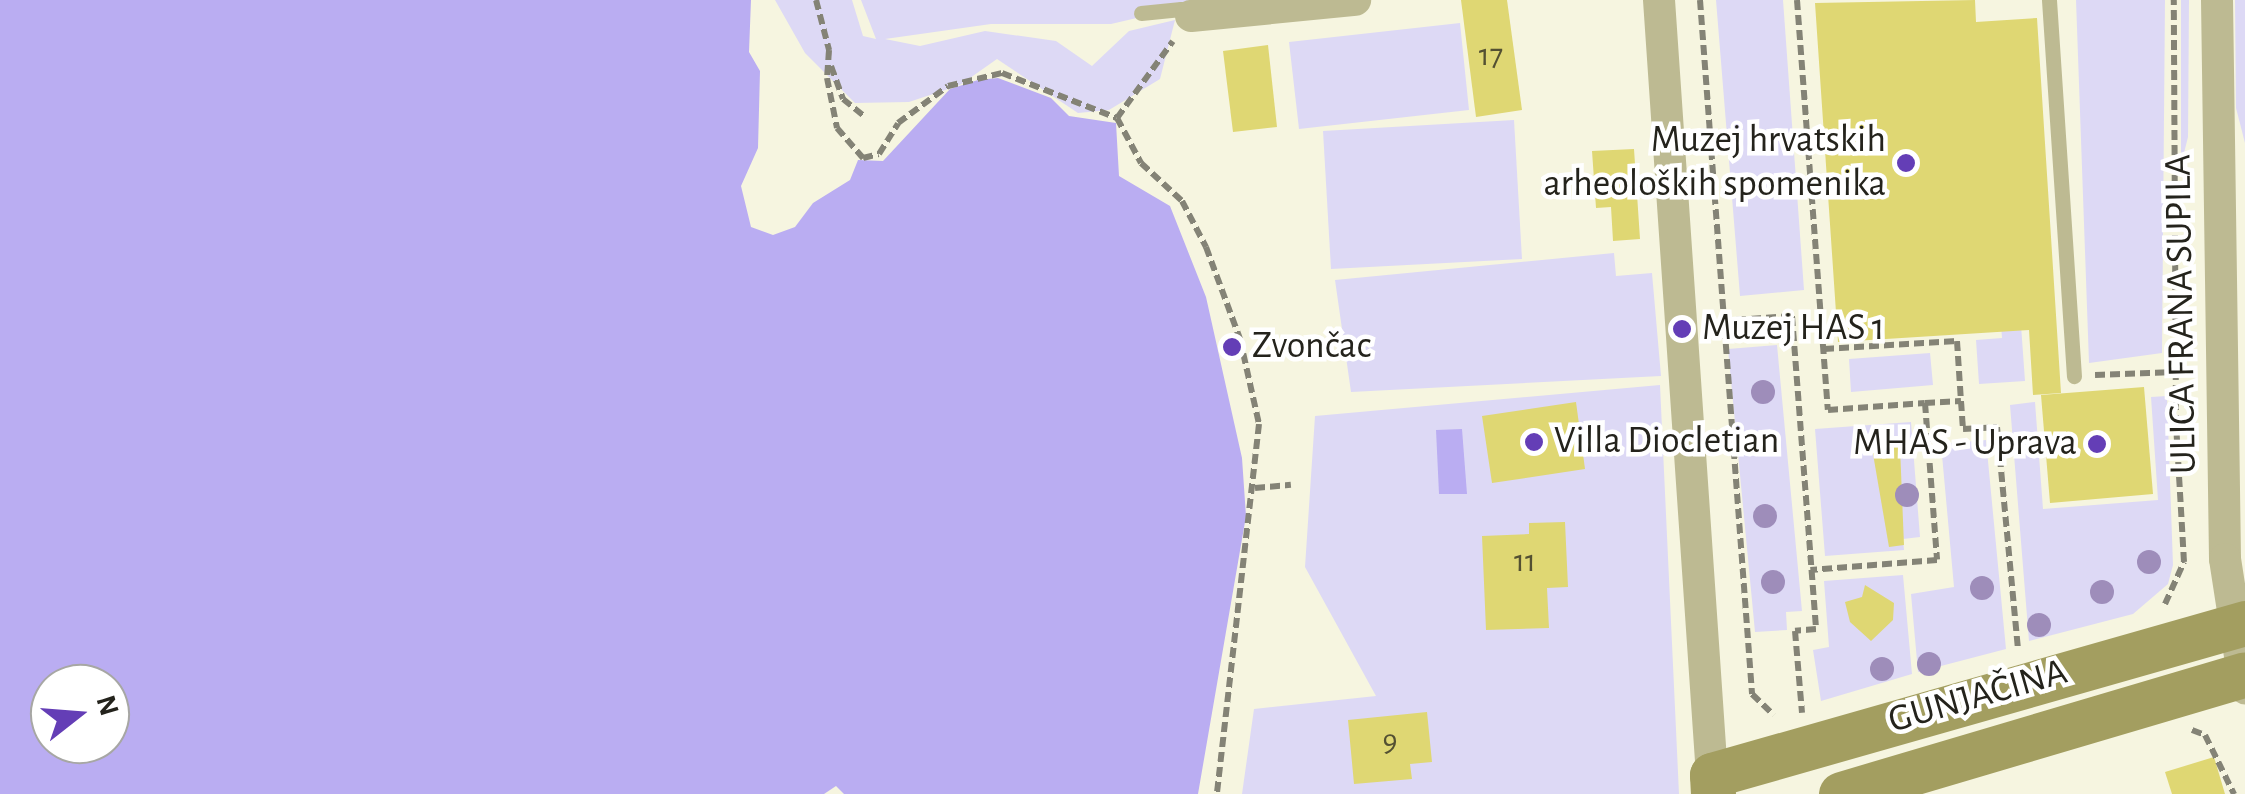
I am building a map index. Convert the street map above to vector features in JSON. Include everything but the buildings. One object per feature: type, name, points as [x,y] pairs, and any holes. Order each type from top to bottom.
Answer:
[{"type":"main road","name":"GUNJAČINA","points":[[1712,784],[2238,625]]},
{"type":"main road","name":"GUNJAČINA","points":[[1841,794],[2244,679]]},
{"type":"street","points":[[1191,16],[1355,0]]},
{"type":"street","points":[[1660,0],[1712,784]]},
{"type":"street","name":"ULICA FRANA SUPILA","points":[[2217,0],[2238,625],[2244,679]]},
{"type":"lane","points":[[2049,0],[2074,376]]},
{"type":"lane","points":[[1141,12],[1181,9],[1191,16]]},
{"type":"path","points":[[816,0],[842,99],[864,116]]},
{"type":"path","points":[[1700,0],[1721,321],[1752,694],[1768,715],[1820,709]]},
{"type":"path","points":[[1797,0],[1828,410],[1961,401]]},
{"type":"path","points":[[2150,617],[2174,590],[2184,562],[2176,372],[2174,0]]},
{"type":"path","points":[[1117,118],[1191,16]]},
{"type":"path","points":[[830,50],[827,78],[837,128],[850,148],[863,158],[879,154],[908,113],[948,86],[1002,72],[1117,118],[1141,163],[1182,201],[1224,296],[1255,393],[1255,488],[1216,794]]},
{"type":"path","points":[[908,113],[915,120]]},
{"type":"path","points":[[1721,321],[1792,316],[1816,629],[1794,631],[1802,714]]},
{"type":"path","points":[[1824,349],[1957,341],[1963,429],[1996,427],[2018,654]]},
{"type":"path","points":[[2074,376],[2176,372]]},
{"type":"path","points":[[1810,570],[1937,560],[1925,403]]},
{"type":"path","points":[[1255,488],[1290,485]]},
{"type":"path","points":[[2002,659],[2036,649]]},
{"type":"path","points":[[2178,729],[2205,735],[2234,794]]},
{"type":"shaded area","points":[[0,0],[751,0],[749,52],[760,71],[758,148],[741,186],[751,227],[773,235],[795,227],[813,203],[850,180],[858,160],[883,161],[950,89],[998,78],[1051,98],[1069,116],[1116,123],[1119,176],[1170,206],[1206,297],[1242,458],[1246,516],[1198,794],[844,794],[836,786],[824,794],[0,794]]},
{"type":"shaded area","points":[[775,0],[852,0],[863,36],[876,39],[861,0],[1214,0],[1111,24],[991,24],[885,39],[920,46],[985,31],[1056,41],[1092,66],[1129,31],[1175,20],[1160,79],[1109,110],[1078,113],[997,59],[960,85],[909,102],[855,103],[805,53]]},
{"type":"shaded area","points":[[1716,0],[1783,0],[1804,290],[1740,296]]},
{"type":"shaded area","points":[[2076,0],[2165,0],[2162,353],[2089,363]]},
{"type":"shaded area","points":[[2181,0],[2189,0],[2188,137],[2181,165]]},
{"type":"shaded area","points":[[2235,0],[2245,0],[2245,143],[2236,108]]},
{"type":"shaded area","points":[[1460,23],[1469,110],[1299,129],[1289,42]]},
{"type":"shaded area","points":[[1514,120],[1522,259],[1331,269],[1323,131]]},
{"type":"shaded area","points":[[1614,253],[1616,276],[1652,273],[1661,376],[1351,392],[1335,280]]},
{"type":"shaded area","points":[[2020,311],[2025,381],[1979,384],[1976,340],[2002,338],[2000,312]]},
{"type":"shaded area","points":[[1777,345],[1802,611],[1786,612],[1787,630],[1755,632],[1728,349]]},
{"type":"shaded area","points":[[1930,353],[1933,385],[1851,392],[1849,359]]},
{"type":"shaded area","points":[[1660,385],[1679,794],[1242,794],[1254,709],[1376,696],[1305,567],[1315,416]]},
{"type":"shaded area","points":[[2167,396],[2173,565],[2168,584],[2133,614],[2029,641],[2010,405],[2035,402],[2043,509],[2158,500],[2151,397]]},
{"type":"shaded area","points":[[1911,422],[1920,537],[1903,539],[1904,550],[1825,556],[1815,429]]},
{"type":"shaded area","points":[[1462,429],[1467,494],[1439,494],[1436,430]]},
{"type":"shaded area","points":[[1986,440],[2006,649],[1918,672],[1911,594],[1954,587],[1941,444]]},
{"type":"shaded area","points":[[1903,575],[1912,674],[1821,701],[1813,650],[1829,647],[1824,581]]},
{"type":"place","name":"Muzej hrvatskih arheoloških spomenika","points":[[1906,163]]},
{"type":"place","name":"Muzej HAS 1","points":[[1682,329]]},
{"type":"place","name":"Zvončac","points":[[1232,347]]},
{"type":"place","name":"Villa Diocletian","points":[[1534,442]]},
{"type":"place","name":"MHAS - Uprava","points":[[2097,444]]}]
